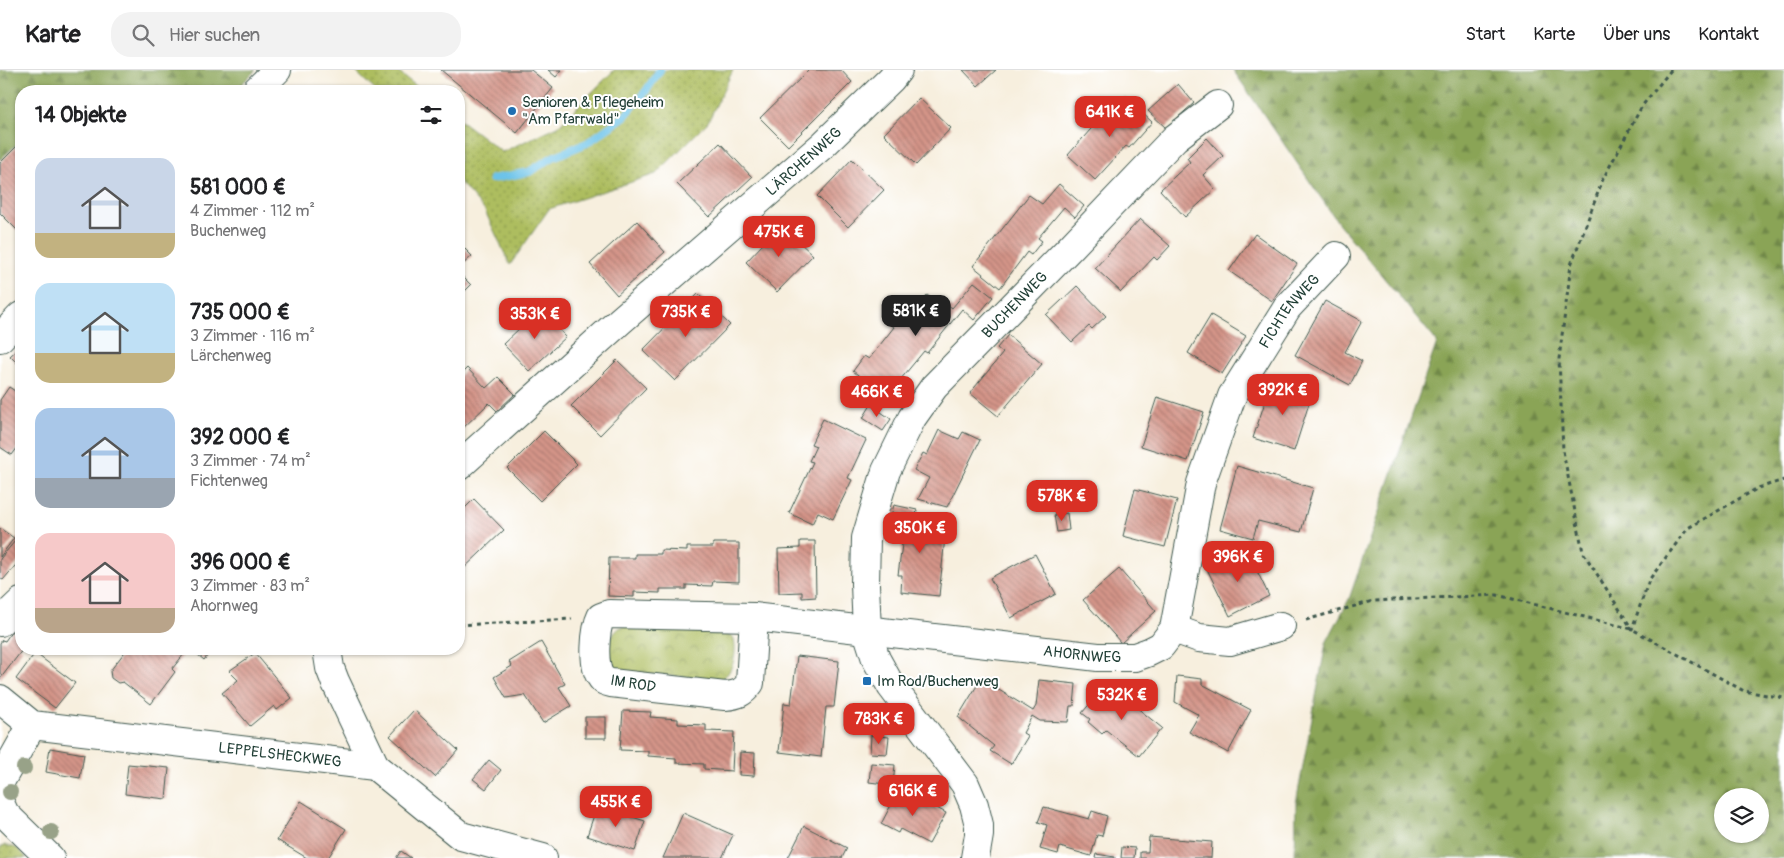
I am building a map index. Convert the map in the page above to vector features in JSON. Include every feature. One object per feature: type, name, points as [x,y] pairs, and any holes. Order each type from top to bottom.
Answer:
[{"type":"street","points":[[262,85],[277,70]]},
{"type":"street","name":"LÄRCHENWEG","points":[[465,461],[620,321],[824,144],[898,70]]},
{"type":"street","name":"BUCHENWEG","points":[[868,631],[865,584],[866,538],[886,471],[912,418],[934,386],[1175,138],[1218,105]]},
{"type":"street","name":"FICHTENWEG","points":[[1174,629],[1201,483],[1232,396],[1287,308],[1336,256]]},
{"type":"street","points":[[0,338],[15,322]]},
{"type":"street","points":[[0,622],[15,608]]},
{"type":"street","points":[[600,617],[610,614],[754,617],[868,631],[876,659],[891,686],[960,774],[968,789],[979,825],[975,858]]},
{"type":"street","name":"IM ROD","points":[[600,617],[597,628],[596,648],[597,668],[601,679],[611,684],[725,696],[735,695],[744,690],[750,683],[754,617]]},
{"type":"street","points":[[1174,629],[1199,638],[1230,641],[1282,626]]},
{"type":"street","name":"AHORNWEG","points":[[868,631],[1089,656],[1135,657],[1161,646],[1174,629]]},
{"type":"street","points":[[328,655],[335,681],[375,766],[461,836],[476,858]]},
{"type":"street","points":[[0,699],[32,725],[0,782]]},
{"type":"street","name":"LEPPELSHECKWEG","points":[[32,725],[375,766]]},
{"type":"street","points":[[2,812],[50,858]]},
{"type":"street","points":[[461,836],[543,858]]},
{"type":"path","points":[[1632,629],[1584,552],[1563,451],[1559,359],[1571,265],[1603,179],[1642,106],[1671,70]]},
{"type":"path","points":[[1632,629],[1649,580],[1688,528],[1758,488],[1784,480]]},
{"type":"path","points":[[1282,626],[1373,601],[1497,595],[1632,629],[1744,691],[1784,698]]},
{"type":"path","points":[[465,625],[600,617]]},
{"type":"green space","points":[[0,70],[256,70],[241,85],[15,85],[15,146],[0,160]]},
{"type":"green space","points":[[354,70],[395,70],[415,85],[370,85]]},
{"type":"green space","points":[[614,70],[733,70],[708,122],[656,174],[549,209],[510,265],[485,211],[465,188],[465,124],[502,152],[558,126]]},
{"type":"green space","points":[[1233,70],[1784,70],[1784,858],[1295,858],[1296,803],[1326,643],[1349,599],[1437,342],[1339,224]]},
{"type":"green space","points":[[630,625],[727,634],[733,637],[735,648],[732,666],[729,672],[721,679],[625,673],[619,671],[611,666],[608,661],[608,647],[613,634],[618,629]]},
{"type":"green space","points":[[5,845],[17,848],[27,858],[0,858],[0,848]]},
{"type":"building","name":"Senioren & Pflegeheim \"Am Pfarrwald\"","points":[[441,70],[531,70],[553,88],[517,133],[465,90],[465,85],[459,85]]},
{"type":"building","name":"Senioren & Pflegeheim \"Am Pfarrwald\"","points":[[548,70],[562,70],[556,77]]},
{"type":"building","points":[[809,70],[841,70],[852,82],[788,146],[760,118]]},
{"type":"building","points":[[963,70],[996,70],[978,86]]},
{"type":"building","points":[[1178,84],[1194,103],[1166,128],[1148,111]]},
{"type":"building","points":[[1125,97],[1152,122],[1129,148],[1126,146],[1095,180],[1068,155],[1098,121],[1101,124]]},
{"type":"building","points":[[919,98],[951,128],[916,165],[884,134]]},
{"type":"building","points":[[1207,138],[1223,156],[1203,175],[1215,189],[1185,217],[1160,190],[1190,162],[1187,158]]},
{"type":"building","points":[[720,143],[752,177],[709,217],[677,184]]},
{"type":"building","points":[[15,148],[15,228],[0,213],[0,163]]},
{"type":"building","points":[[852,159],[884,190],[848,227],[817,196]]},
{"type":"building","points":[[1059,184],[1084,206],[1075,217],[1064,207],[1038,238],[1042,241],[1031,255],[1027,252],[1000,288],[973,266],[1029,195],[1042,204]]},
{"type":"building","points":[[1140,219],[1170,246],[1157,260],[1154,257],[1121,292],[1095,268]]},
{"type":"building","points":[[637,221],[665,252],[617,295],[590,264]]},
{"type":"building","points":[[781,225],[813,255],[777,292],[746,262]]},
{"type":"building","points":[[1255,234],[1297,264],[1272,301],[1229,271]]},
{"type":"building","points":[[465,249],[472,256],[465,262]]},
{"type":"building","points":[[465,279],[471,285],[465,291]]},
{"type":"building","points":[[974,282],[993,297],[974,320],[962,309],[927,353],[924,351],[886,397],[853,371],[864,356],[869,359],[894,327],[889,323],[906,303],[915,310],[927,295],[935,301],[938,297],[952,308]]},
{"type":"building","points":[[1077,286],[1106,316],[1092,329],[1089,326],[1072,342],[1046,315]]},
{"type":"building","points":[[698,294],[730,325],[675,381],[643,350]]},
{"type":"building","points":[[1325,301],[1362,321],[1345,352],[1362,361],[1350,385],[1295,355]]},
{"type":"building","points":[[540,309],[566,337],[529,371],[503,344]]},
{"type":"building","points":[[1211,315],[1246,336],[1222,374],[1188,353]]},
{"type":"building","points":[[1008,335],[1042,364],[998,416],[970,393],[1003,353],[997,348]]},
{"type":"building","points":[[15,351],[15,361],[10,356]]},
{"type":"building","points":[[617,360],[646,388],[600,435],[571,406]]},
{"type":"building","points":[[467,368],[486,388],[498,377],[515,394],[497,411],[489,403],[465,426],[465,370]]},
{"type":"building","points":[[1272,381],[1312,394],[1294,451],[1253,438]]},
{"type":"building","points":[[9,387],[15,391],[15,451],[12,455],[0,447],[0,400]]},
{"type":"building","points":[[1157,397],[1204,412],[1188,461],[1141,446]]},
{"type":"building","points":[[871,405],[891,419],[883,431],[863,418]]},
{"type":"building","points":[[823,419],[866,440],[848,478],[852,480],[833,519],[818,512],[812,524],[789,513],[813,462],[809,461],[816,446],[811,444]]},
{"type":"building","points":[[939,430],[959,439],[963,432],[980,440],[947,507],[918,499],[929,478],[914,470],[923,453],[927,455]]},
{"type":"building","points":[[544,431],[577,464],[540,501],[507,468]]},
{"type":"building","points":[[1237,466],[1313,488],[1301,532],[1258,521],[1253,538],[1220,529]]},
{"type":"building","points":[[1135,489],[1177,500],[1165,547],[1123,536]]},
{"type":"building","points":[[474,499],[504,530],[465,567],[465,508]]},
{"type":"building","points":[[894,505],[917,510],[915,520],[946,527],[939,596],[901,592],[902,575],[898,575],[905,522],[890,519]]},
{"type":"building","points":[[1067,513],[1069,530],[1057,532],[1054,515]]},
{"type":"building","points":[[0,530],[14,538],[0,557]]},
{"type":"building","points":[[15,541],[15,566],[3,580],[0,578],[0,559]]},
{"type":"building","points":[[800,541],[815,541],[816,597],[802,598],[802,592],[779,593],[778,549],[800,548]]},
{"type":"building","points":[[713,543],[739,543],[739,582],[713,581],[712,586],[686,585],[686,589],[660,589],[660,593],[634,592],[634,597],[608,596],[609,558],[635,558],[635,554],[661,554],[661,550],[687,551],[687,547],[713,547]]},
{"type":"building","points":[[1247,550],[1269,596],[1230,616],[1207,569]]},
{"type":"building","points":[[1035,554],[1056,594],[1011,618],[990,578]]},
{"type":"building","points":[[1119,569],[1156,611],[1121,643],[1083,600]]},
{"type":"building","points":[[14,628],[15,655],[18,655],[0,679],[0,643],[2,640],[5,641]]},
{"type":"building","points":[[541,642],[565,684],[559,687],[571,706],[543,723],[525,695],[506,698],[494,677],[512,666],[509,662]]},
{"type":"building","points":[[34,655],[38,655],[75,683],[55,708],[16,679]]},
{"type":"building","points":[[122,655],[183,655],[172,669],[175,672],[151,704],[123,682],[118,683],[111,678],[110,671]]},
{"type":"building","points":[[198,655],[208,655],[204,660]]},
{"type":"building","points":[[252,655],[257,655],[292,698],[277,710],[274,706],[250,726],[222,693],[238,680],[229,671]]},
{"type":"building","points":[[797,656],[839,661],[834,707],[826,707],[821,757],[779,752],[784,703],[791,704]]},
{"type":"building","points":[[1177,676],[1202,679],[1202,684],[1251,710],[1228,753],[1189,732],[1199,715],[1175,702]]},
{"type":"building","points":[[981,679],[1033,711],[1036,706],[1039,680],[1076,684],[1074,706],[1070,706],[1068,722],[1040,721],[1032,716],[1023,733],[1028,736],[1011,764],[990,751],[994,746],[958,717]]},
{"type":"building","points":[[1114,689],[1162,728],[1139,756],[1106,730],[1102,734],[1088,722],[1090,719],[1082,713],[1098,694],[1106,699]]},
{"type":"building","points":[[414,710],[458,750],[435,777],[390,736]]},
{"type":"building","points":[[623,711],[651,712],[650,717],[678,719],[678,724],[706,725],[706,731],[734,732],[732,771],[704,769],[704,764],[676,763],[676,758],[648,756],[648,751],[620,750]]},
{"type":"building","points":[[585,717],[606,717],[606,738],[585,738]]},
{"type":"building","points":[[871,735],[889,737],[887,754],[870,753]]},
{"type":"building","points":[[50,748],[84,754],[80,778],[46,772]]},
{"type":"building","points":[[740,752],[755,753],[754,776],[739,775]]},
{"type":"building","points":[[489,760],[501,770],[486,789],[473,779]]},
{"type":"building","points":[[871,763],[895,765],[893,785],[869,782]]},
{"type":"building","points":[[128,764],[169,768],[166,799],[125,794]]},
{"type":"building","points":[[900,788],[946,813],[929,844],[900,829],[898,833],[881,824]]},
{"type":"building","points":[[301,801],[346,829],[328,858],[307,858],[277,840]]},
{"type":"building","points":[[597,806],[645,821],[635,851],[587,836]]},
{"type":"building","points":[[1044,807],[1089,819],[1092,811],[1107,816],[1102,836],[1097,835],[1091,856],[1060,847],[1058,854],[1040,849],[1047,825],[1038,822]]},
{"type":"building","points":[[683,813],[733,835],[722,858],[663,858]]},
{"type":"building","points":[[804,826],[847,848],[842,858],[788,858]]},
{"type":"building","points":[[1149,837],[1212,842],[1211,858],[1140,858],[1140,852],[1148,852]]},
{"type":"building","points":[[1122,847],[1135,848],[1134,858],[1121,858]]},
{"type":"building","points":[[401,851],[411,858],[396,858]]},
{"type":"building","points":[[1096,854],[1115,857],[1115,858],[1095,858]]},
{"type":"waterway","points":[[492,179],[529,172],[553,157],[587,143],[625,116],[646,91],[660,70]]},
{"type":"place","name":"Senioren & Pflegeheim \"Am Pfarrwald\"","points":[[512,111]]},
{"type":"place","name":"Im Rod/Buchenweg","points":[[867,681]]}]
